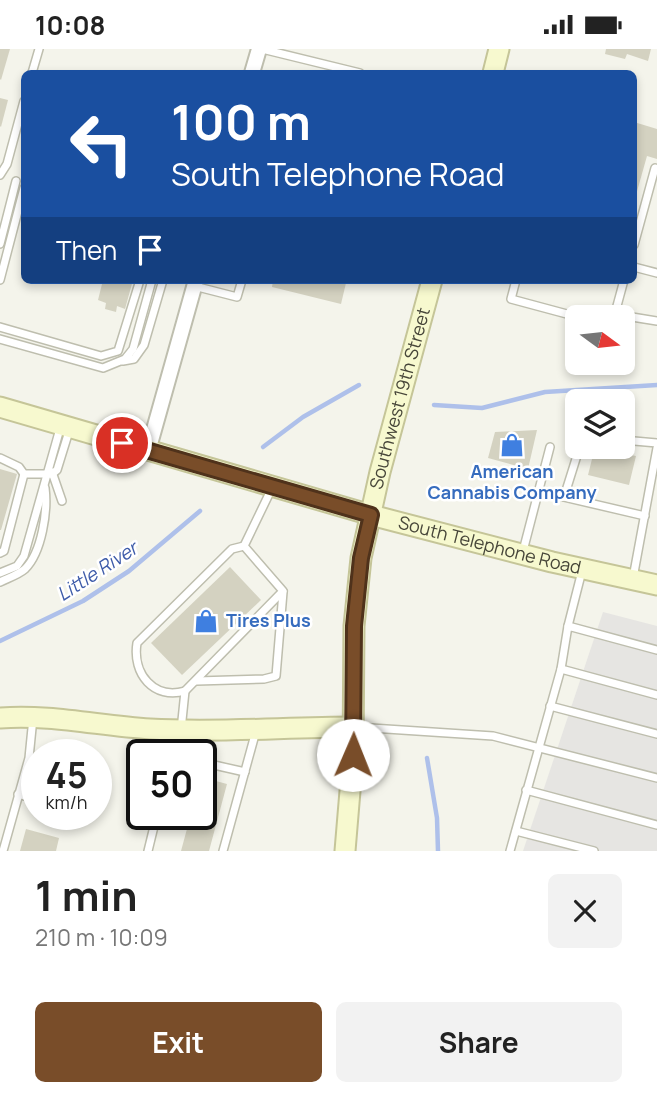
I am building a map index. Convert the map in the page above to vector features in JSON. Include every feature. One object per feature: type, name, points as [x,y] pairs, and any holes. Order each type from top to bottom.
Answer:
[{"type":"main road","points":[[494,70],[499,49]]},
{"type":"main road","name":"Southwest 19th Street","points":[[345,851],[354,727],[354,626],[361,558],[431,284]]},
{"type":"main road","name":"South Telephone Road","points":[[0,407],[371,515],[657,585]]},
{"type":"main road","points":[[0,717],[33,717],[181,730],[354,727]]},
{"type":"street","points":[[253,70],[260,49]]},
{"type":"street","points":[[148,451],[195,284]]},
{"type":"lane","points":[[33,70],[39,49]]},
{"type":"lane","points":[[260,49],[349,70]]},
{"type":"lane","points":[[327,70],[328,64]]},
{"type":"lane","points":[[0,175],[7,164],[21,112]]},
{"type":"lane","points":[[637,234],[655,168]]},
{"type":"lane","points":[[0,244],[16,181]]},
{"type":"lane","points":[[0,280],[21,200]]},
{"type":"lane","points":[[637,268],[657,273]]},
{"type":"lane","points":[[0,327],[101,356],[118,351],[139,284]]},
{"type":"lane","points":[[0,339],[103,368],[125,359],[133,349],[151,284]]},
{"type":"lane","points":[[115,363],[134,359],[144,345],[162,284]]},
{"type":"lane","points":[[198,284],[237,297],[241,284]]},
{"type":"lane","points":[[515,284],[511,299],[565,314]]},
{"type":"lane","points":[[617,305],[623,284]]},
{"type":"lane","points":[[635,317],[657,321]]},
{"type":"lane","points":[[0,573],[17,566],[24,556],[51,461],[66,426]]},
{"type":"lane","points":[[24,474],[49,475],[57,470],[66,426]]},
{"type":"lane","points":[[633,578],[657,446],[635,442]]},
{"type":"lane","points":[[522,554],[550,447]]},
{"type":"lane","points":[[0,458],[19,467],[24,474],[4,551],[0,553]]},
{"type":"lane","points":[[564,497],[576,459]]},
{"type":"lane","points":[[49,475],[62,501]]},
{"type":"lane","points":[[0,582],[27,567],[34,552],[45,513],[45,484]]},
{"type":"lane","points":[[273,488],[244,546],[232,549],[137,643],[137,667],[145,680],[164,694],[185,691],[283,591]]},
{"type":"lane","points":[[538,491],[645,516]]},
{"type":"lane","points":[[197,681],[264,679],[276,676],[283,591],[244,546]]},
{"type":"lane","points":[[510,851],[537,746],[561,669],[568,626],[583,567]]},
{"type":"lane","points":[[568,626],[657,650]]},
{"type":"lane","points":[[561,669],[657,695]]},
{"type":"lane","points":[[178,739],[185,691]]},
{"type":"lane","points":[[550,706],[657,734]]},
{"type":"lane","points":[[33,717],[33,739]]},
{"type":"lane","points":[[354,727],[439,730],[493,736],[657,778]]},
{"type":"lane","points":[[223,851],[256,730]]},
{"type":"lane","points":[[217,766],[245,772]]},
{"type":"lane","points":[[3,851],[21,787]]},
{"type":"lane","points":[[526,790],[657,824]]},
{"type":"lane","points":[[148,851],[153,830]]},
{"type":"lane","points":[[516,831],[594,851]]},
{"type":"shaded area","points":[[603,612],[657,626],[657,851],[523,851]]},
{"type":"building","points":[[0,49],[10,49],[1,80],[0,79]]},
{"type":"building","points":[[606,49],[651,49],[648,61],[627,54],[625,59],[605,54]]},
{"type":"building","points":[[0,98],[8,100],[1,127],[0,126]]},
{"type":"building","points":[[637,123],[657,129],[657,159],[647,156],[637,191]]},
{"type":"building","points":[[102,284],[132,284],[125,309],[117,306],[116,312],[105,309],[106,303],[98,300]]},
{"type":"building","points":[[272,284],[346,284],[341,304],[272,287]]},
{"type":"building","name":"American Cannabis Company","points":[[537,430],[528,469],[488,458],[495,432]]},
{"type":"building","points":[[636,456],[629,485],[588,475],[592,459],[635,459]]},
{"type":"building","points":[[0,469],[17,474],[1,530],[0,530]]},
{"type":"building","name":"Tires Plus","points":[[230,567],[261,600],[182,675],[151,643]]},
{"type":"building","points":[[217,781],[227,784],[217,821]]},
{"type":"building","points":[[26,830],[59,838],[56,851],[20,851]]},
{"type":"building","points":[[187,830],[215,830],[209,851],[181,851]]},
{"type":"waterway","name":"Little River","points":[[263,447],[303,417],[359,385]]},
{"type":"waterway","name":"Little River","points":[[434,405],[482,408],[545,392],[657,385]]},
{"type":"waterway","name":"Little River","points":[[0,641],[83,601],[129,571],[200,511]]},
{"type":"waterway","points":[[427,758],[437,818],[438,851]]},
{"type":"place","name":"American Cannabis Company","points":[[512,445]]},
{"type":"place","name":"Tires Plus","points":[[206,621]]},
{"type":"route","points":[[122,443],[371,515],[361,558],[354,626],[353,755]]}]
